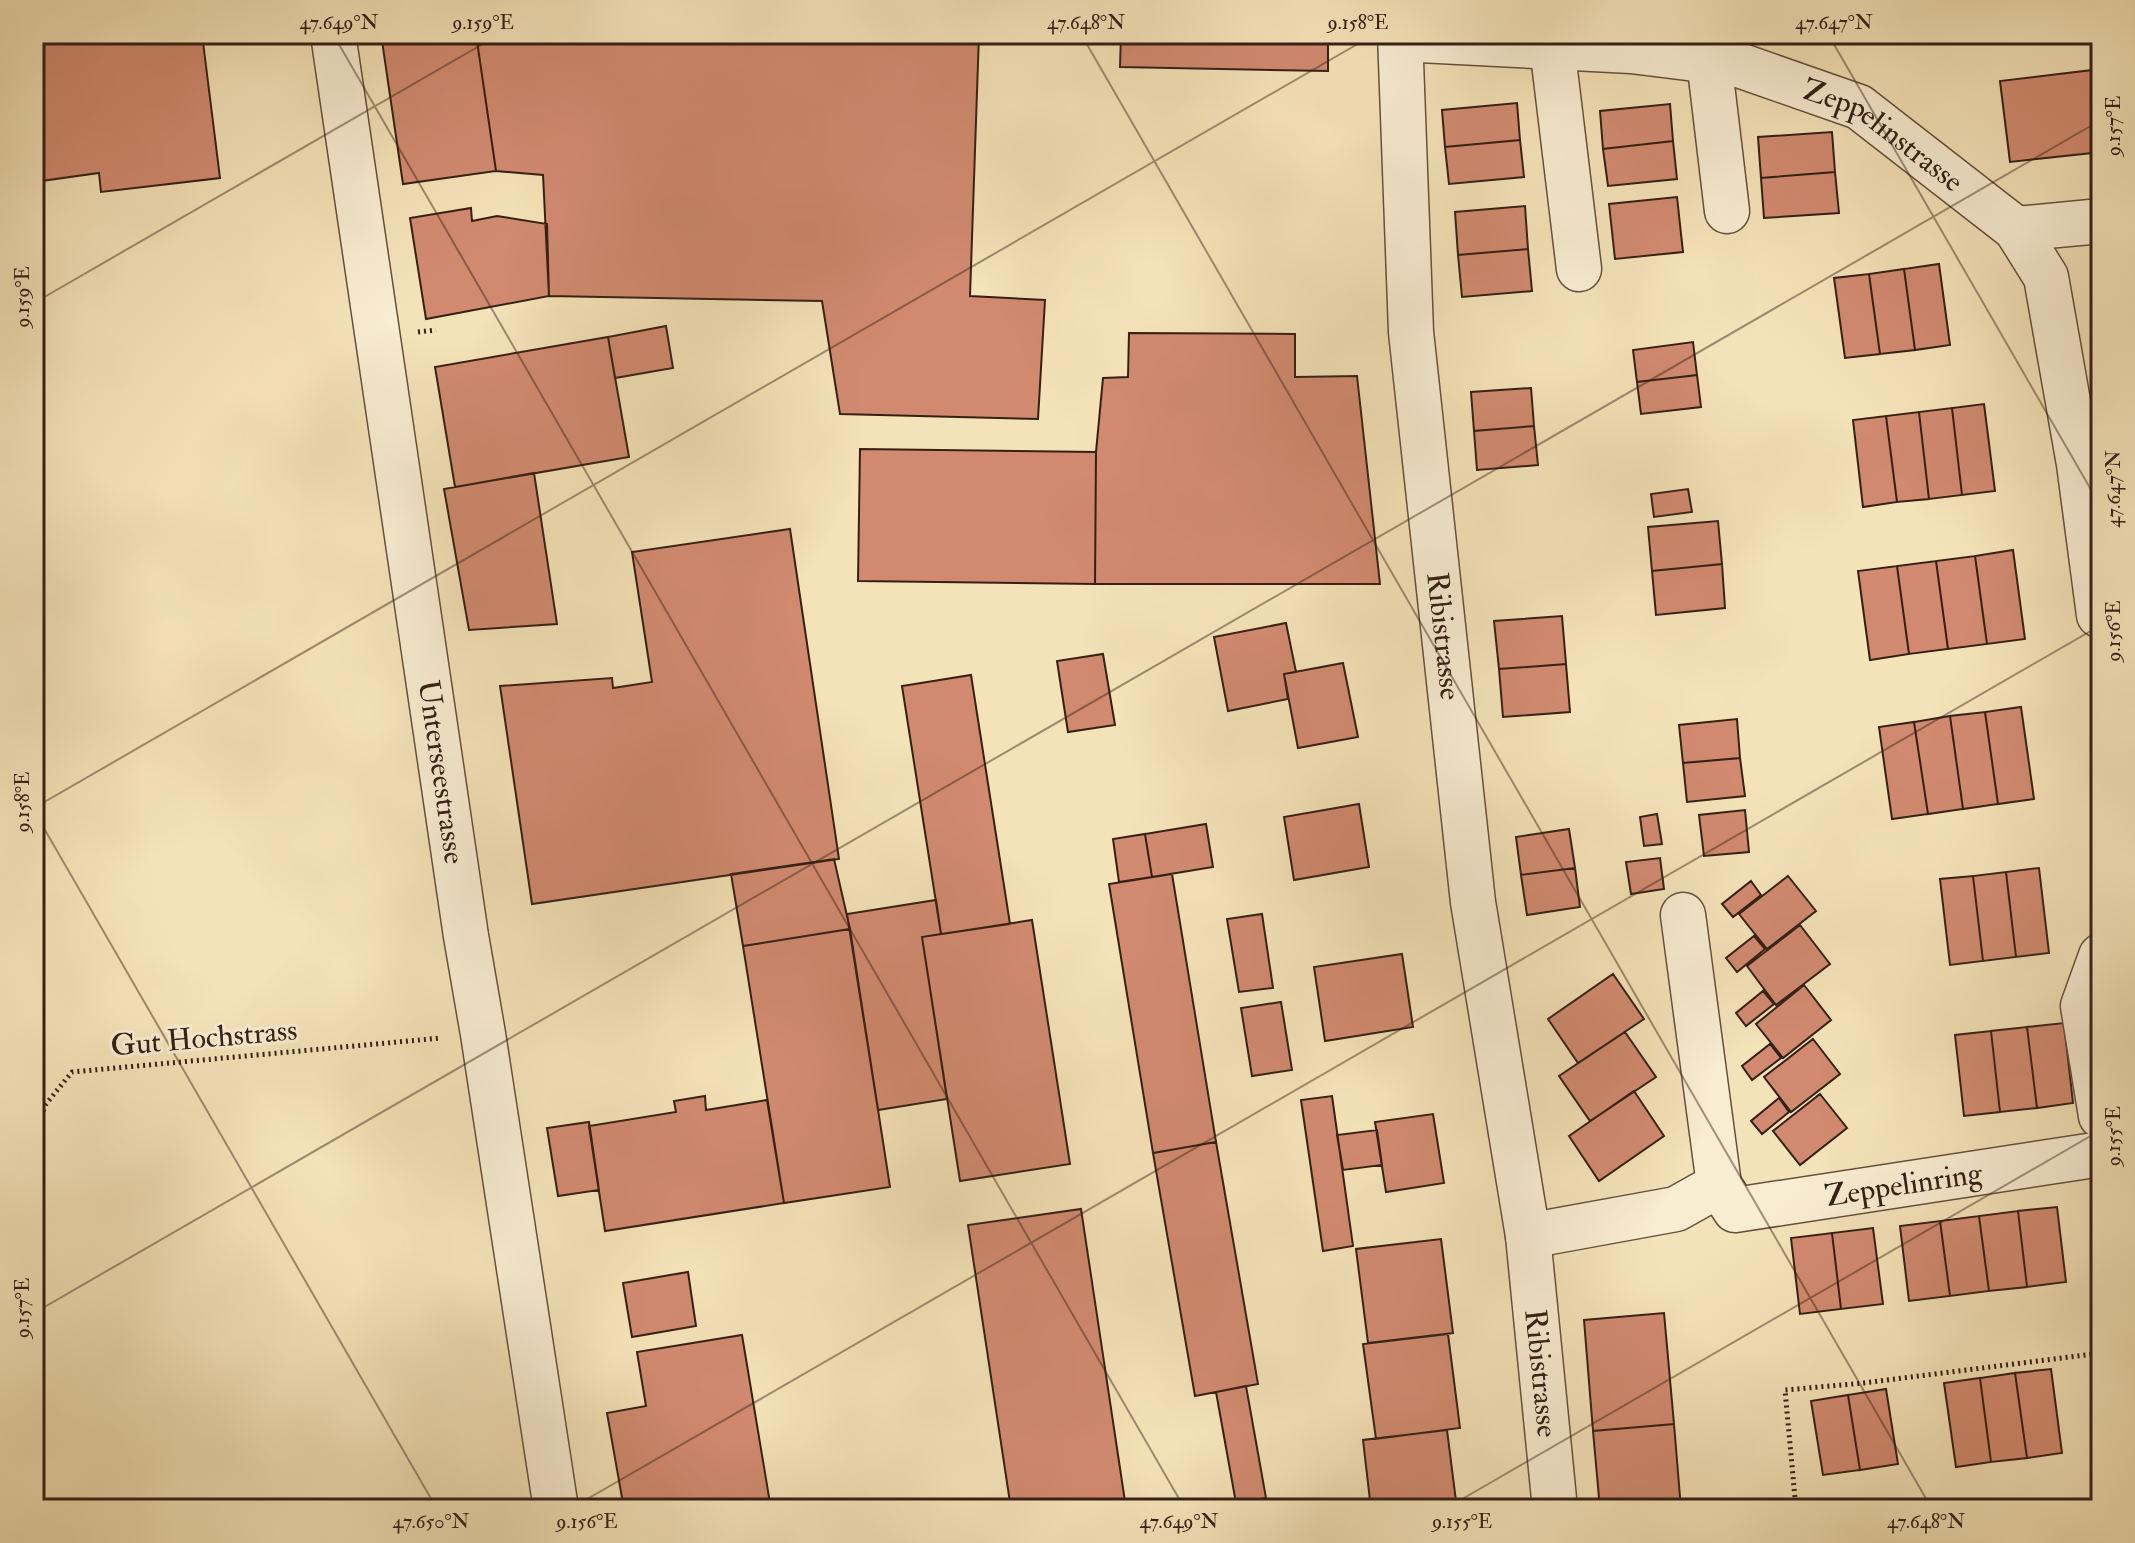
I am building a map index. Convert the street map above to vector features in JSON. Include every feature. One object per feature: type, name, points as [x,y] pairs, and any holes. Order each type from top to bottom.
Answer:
[{"type":"street","name":"Unterseestrasse","points":[[333,34],[466,936],[556,1509]]},
{"type":"street","name":"Zeppelinstrasse","points":[[1400,36],[1566,42],[1727,53],[1859,107],[2016,229],[2046,277],[2079,464],[2100,620]]},
{"type":"street","name":"Ribistrasse","points":[[1400,36],[1411,332],[1473,902],[1528,1236],[1555,1509]]},
{"type":"street","points":[[1566,42],[1579,269]]},
{"type":"street","points":[[1727,53],[1727,211]]},
{"type":"street","points":[[2016,229],[2101,221]]},
{"type":"street","points":[[1528,1236],[1676,1209],[1719,1185],[1683,915]]},
{"type":"street","points":[[2101,956],[2083,1006],[2101,1116]]},
{"type":"street","name":"Zeppelinring","points":[[1719,1185],[1735,1210],[2101,1154]]},
{"type":"path","name":"Gut Hochstrass","points":[[34,1133],[46,1104],[72,1072],[413,1040]]},
{"type":"path","points":[[1796,1509],[1785,1390],[2101,1353]]},
{"type":"building","points":[[34,34],[202,34],[220,178],[101,192],[99,173],[34,182]]},
{"type":"building","points":[[381,34],[476,34],[496,171],[403,184]]},
{"type":"building","points":[[476,34],[979,34],[970,296],[1045,300],[1038,419],[840,414],[822,301],[549,296],[543,175],[496,171]]},
{"type":"building","points":[[1121,34],[1328,34],[1328,71],[1120,67]]},
{"type":"building","points":[[2101,69],[2101,152],[2010,162],[2000,81]]},
{"type":"building","points":[[1517,103],[1520,140],[1445,147],[1442,110]]},
{"type":"building","points":[[1670,104],[1673,141],[1603,149],[1600,111]]},
{"type":"building","points":[[1832,132],[1835,172],[1761,178],[1758,137]]},
{"type":"building","points":[[1520,140],[1524,177],[1449,184],[1445,147]]},
{"type":"building","points":[[1673,141],[1677,179],[1608,186],[1603,149]]},
{"type":"building","points":[[1835,172],[1839,213],[1764,218],[1761,178]]},
{"type":"building","points":[[1677,197],[1683,252],[1615,259],[1609,204]]},
{"type":"building","points":[[1525,206],[1528,249],[1458,255],[1455,212]]},
{"type":"building","points":[[471,208],[472,221],[497,216],[547,224],[549,296],[426,319],[410,218]]},
{"type":"building","points":[[1528,249],[1532,291],[1462,297],[1458,255]]},
{"type":"building","points":[[1939,264],[1950,345],[1915,350],[1904,269]]},
{"type":"building","points":[[1904,269],[1915,350],[1880,354],[1869,274]]},
{"type":"building","points":[[1869,274],[1880,354],[1845,358],[1834,278]]},
{"type":"building","points":[[666,326],[673,368],[615,378],[608,337]]},
{"type":"building","points":[[1129,333],[1295,334],[1295,377],[1357,376],[1380,584],[1095,584],[1096,452],[1103,378],[1128,377]]},
{"type":"building","points":[[608,337],[629,457],[455,487],[435,367]]},
{"type":"building","points":[[1693,342],[1697,375],[1637,382],[1633,350]]},
{"type":"building","points":[[1697,375],[1701,407],[1641,414],[1637,382]]},
{"type":"building","points":[[1531,388],[1534,426],[1474,431],[1471,392]]},
{"type":"building","points":[[1984,404],[1995,491],[1962,495],[1952,408]]},
{"type":"building","points":[[1952,408],[1962,495],[1929,499],[1919,412]]},
{"type":"building","points":[[1919,412],[1929,499],[1897,502],[1886,416]]},
{"type":"building","points":[[1886,416],[1897,502],[1863,507],[1853,420]]},
{"type":"building","points":[[1534,426],[1538,465],[1477,470],[1474,431]]},
{"type":"building","points":[[860,449],[1096,452],[1095,584],[858,581]]},
{"type":"building","points":[[534,473],[557,624],[469,630],[444,489]]},
{"type":"building","points":[[1688,489],[1692,512],[1654,517],[1651,494]]},
{"type":"building","points":[[1718,521],[1722,564],[1652,571],[1648,527]]},
{"type":"building","points":[[790,529],[839,859],[532,904],[500,686],[612,678],[613,688],[652,682],[632,552]]},
{"type":"building","points":[[2013,550],[2025,639],[1987,644],[1975,556]]},
{"type":"building","points":[[1975,556],[1987,644],[1948,649],[1936,561]]},
{"type":"building","points":[[1936,561],[1948,649],[1909,654],[1897,566]]},
{"type":"building","points":[[1722,564],[1725,608],[1656,615],[1652,571]]},
{"type":"building","points":[[1897,566],[1909,654],[1870,660],[1858,571]]},
{"type":"building","points":[[1562,616],[1566,664],[1499,669],[1494,621]]},
{"type":"building","points":[[1286,623],[1296,672],[1284,674],[1288,699],[1228,711],[1214,637]]},
{"type":"building","points":[[1103,654],[1115,725],[1068,732],[1057,661]]},
{"type":"building","points":[[1343,663],[1358,737],[1298,748],[1284,674]]},
{"type":"building","points":[[1566,664],[1570,712],[1503,717],[1499,669]]},
{"type":"building","points":[[971,675],[1010,924],[941,934],[902,686]]},
{"type":"building","points":[[2021,707],[2034,799],[1998,804],[1985,712]]},
{"type":"building","points":[[1985,712],[1998,804],[1963,809],[1950,716]]},
{"type":"building","points":[[1950,716],[1963,809],[1928,814],[1914,722]]},
{"type":"building","points":[[1737,719],[1740,758],[1683,763],[1679,725]]},
{"type":"building","points":[[1914,722],[1928,814],[1892,819],[1879,727]]},
{"type":"building","points":[[1740,758],[1745,796],[1687,802],[1683,763]]},
{"type":"building","points":[[1359,804],[1369,867],[1294,880],[1284,817]]},
{"type":"building","points":[[1745,810],[1749,852],[1704,856],[1699,815]]},
{"type":"building","points":[[1657,814],[1662,844],[1644,846],[1640,817]]},
{"type":"building","points":[[1206,824],[1213,867],[1152,877],[1145,834]]},
{"type":"building","points":[[1569,829],[1575,868],[1521,875],[1516,837]]},
{"type":"building","points":[[1145,834],[1152,877],[1119,882],[1113,839]]},
{"type":"building","points":[[1660,858],[1664,889],[1631,894],[1626,862]]},
{"type":"building","points":[[834,859],[850,929],[743,946],[731,874]]},
{"type":"building","points":[[1575,868],[1580,907],[1527,915],[1521,875]]},
{"type":"building","points":[[2039,868],[2049,953],[2016,957],[2006,872]]},
{"type":"building","points":[[2006,872],[2016,957],[1983,961],[1973,876]]},
{"type":"building","points":[[1172,874],[1216,1142],[1153,1153],[1109,884]]},
{"type":"building","points":[[1788,876],[1816,911],[1767,949],[1739,914]]},
{"type":"building","points":[[1973,876],[1983,961],[1950,965],[1940,879]]},
{"type":"building","points":[[1751,881],[1761,895],[1733,917],[1722,904]]},
{"type":"building","points":[[936,900],[941,934],[922,937],[947,1099],[878,1110],[847,914]]},
{"type":"building","points":[[1262,914],[1273,988],[1239,992],[1227,919]]},
{"type":"building","points":[[1032,920],[1070,1164],[960,1181],[922,937]]},
{"type":"building","points":[[1800,925],[1830,964],[1776,1005],[1747,966]]},
{"type":"building","points":[[850,929],[890,1187],[784,1203],[743,946]]},
{"type":"building","points":[[1754,936],[1765,949],[1737,972],[1726,958]]},
{"type":"building","points":[[1402,954],[1413,1027],[1325,1041],[1314,967]]},
{"type":"building","points":[[1613,974],[1644,1019],[1578,1063],[1548,1019]]},
{"type":"building","points":[[1804,985],[1831,1020],[1783,1058],[1756,1024]]},
{"type":"building","points":[[1763,991],[1774,1004],[1746,1026],[1736,1013]]},
{"type":"building","points":[[1281,1002],[1292,1070],[1252,1076],[1241,1008]]},
{"type":"building","points":[[2064,1023],[2073,1103],[2037,1108],[2027,1027]]},
{"type":"building","points":[[2027,1027],[2037,1108],[2000,1112],[1991,1031]]},
{"type":"building","points":[[1991,1031],[2000,1112],[1964,1116],[1955,1035]]},
{"type":"building","points":[[1625,1032],[1656,1077],[1590,1121],[1559,1076]]},
{"type":"building","points":[[1813,1039],[1840,1074],[1791,1112],[1764,1077]]},
{"type":"building","points":[[1770,1044],[1781,1058],[1752,1080],[1742,1066]]},
{"type":"building","points":[[1634,1091],[1664,1136],[1599,1181],[1569,1136]]},
{"type":"building","points":[[1820,1094],[1847,1128],[1800,1165],[1773,1131]]},
{"type":"building","points":[[705,1096],[706,1110],[767,1100],[784,1203],[605,1231],[589,1126],[676,1112],[674,1101]]},
{"type":"building","points":[[1332,1096],[1353,1246],[1323,1251],[1301,1100]]},
{"type":"building","points":[[1779,1098],[1789,1112],[1762,1134],[1751,1121]]},
{"type":"building","points":[[1433,1114],[1444,1183],[1386,1192],[1375,1122]]},
{"type":"building","points":[[589,1122],[599,1190],[558,1196],[547,1128]]},
{"type":"building","points":[[1377,1130],[1382,1165],[1343,1170],[1337,1135]]},
{"type":"building","points":[[1216,1142],[1258,1384],[1195,1396],[1153,1153]]},
{"type":"building","points":[[2057,1207],[2066,1282],[2027,1287],[2018,1211]]},
{"type":"building","points":[[1081,1209],[1126,1508],[1011,1509],[968,1225]]},
{"type":"building","points":[[2018,1211],[2027,1287],[1989,1291],[1979,1216]]},
{"type":"building","points":[[1979,1216],[1989,1291],[1950,1296],[1940,1221]]},
{"type":"building","points":[[1940,1221],[1950,1296],[1909,1301],[1900,1226]]},
{"type":"building","points":[[1873,1228],[1883,1304],[1841,1309],[1832,1233]]},
{"type":"building","points":[[1832,1233],[1841,1309],[1800,1314],[1791,1238]]},
{"type":"building","points":[[1441,1239],[1453,1333],[1368,1343],[1356,1249]]},
{"type":"building","points":[[688,1272],[696,1326],[632,1337],[623,1283]]},
{"type":"building","points":[[1664,1313],[1674,1424],[1593,1431],[1584,1320]]},
{"type":"building","points":[[1448,1334],[1460,1428],[1376,1439],[1363,1344]]},
{"type":"building","points":[[742,1335],[771,1509],[624,1509],[607,1413],[646,1406],[637,1352]]},
{"type":"building","points":[[2051,1369],[2062,1453],[2027,1458],[2015,1373]]},
{"type":"building","points":[[2015,1373],[2027,1458],[1991,1462],[1980,1378]]},
{"type":"building","points":[[1980,1378],[1991,1462],[1956,1467],[1944,1383]]},
{"type":"building","points":[[1246,1386],[1266,1498],[1236,1503],[1216,1392]]},
{"type":"building","points":[[1886,1389],[1898,1464],[1860,1470],[1848,1395]]},
{"type":"building","points":[[1848,1395],[1860,1470],[1823,1475],[1811,1401]]},
{"type":"building","points":[[1674,1424],[1681,1509],[1600,1509],[1593,1431]]},
{"type":"building","points":[[1447,1430],[1457,1509],[1371,1509],[1363,1440]]}]
